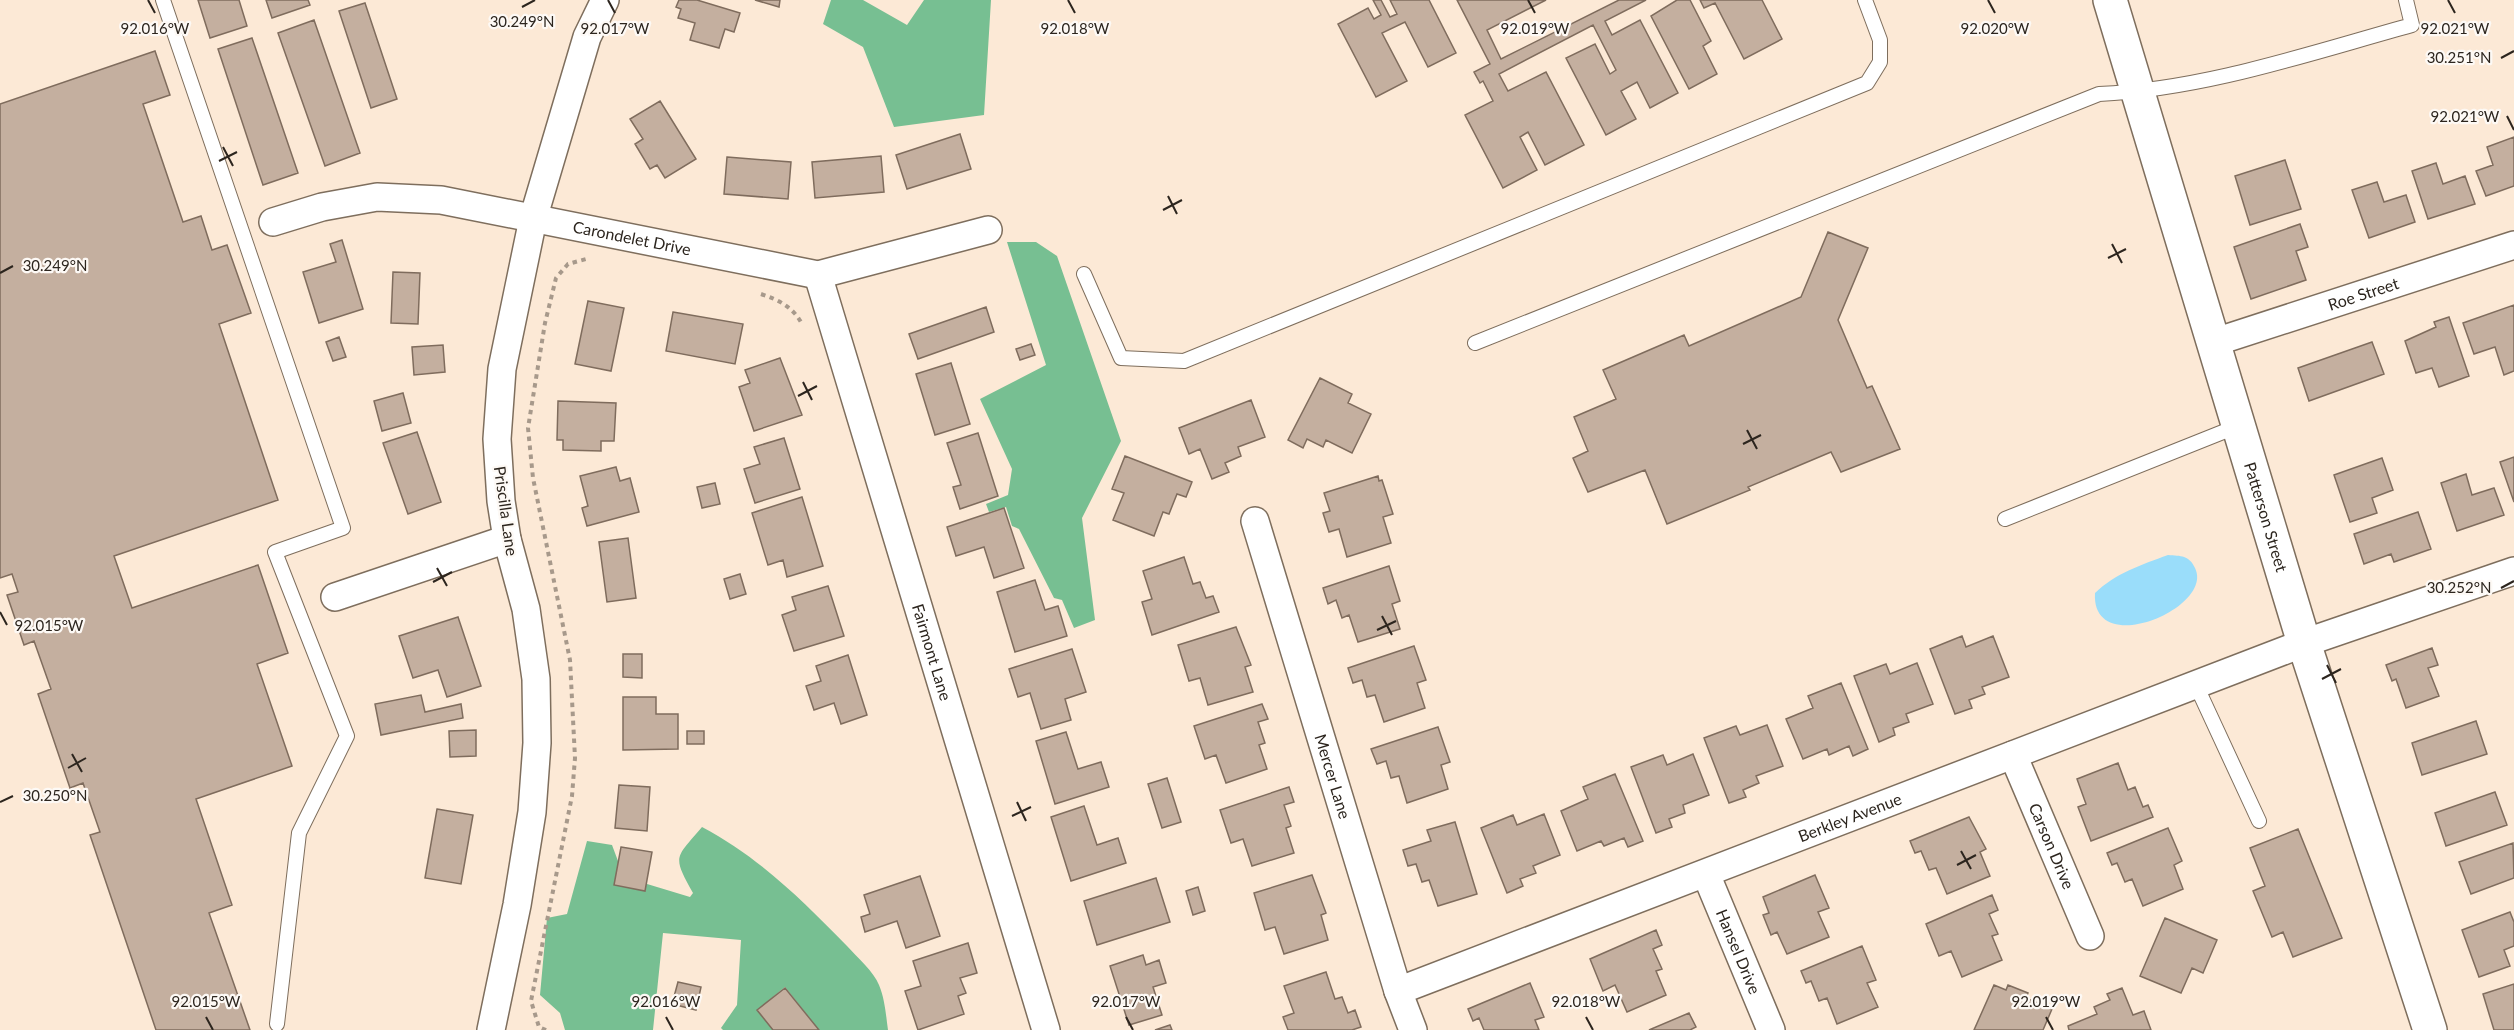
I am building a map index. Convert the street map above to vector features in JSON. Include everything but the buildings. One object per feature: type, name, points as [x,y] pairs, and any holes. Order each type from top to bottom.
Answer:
[{"type":"street","name":"Priscilla Lane","points":[[491,1030],[518,905],[532,812],[537,743],[536,679],[526,609],[507,539],[501,501],[498,428],[502,369],[533,219],[587,37],[605,0]]},
{"type":"street","name":"Patterson Street","points":[[2110,0],[2304,643],[2430,1030]]},
{"type":"street","name":"Carondelet Drive","points":[[273,222],[322,207],[377,197],[441,200],[818,275],[988,230]]},
{"type":"street","name":"Roe Street","points":[[2212,343],[2514,245]]},
{"type":"street","name":"Fairmont Lane","points":[[818,275],[1046,1030]]},
{"type":"street","name":"Mercer Lane","points":[[1255,521],[1398,991],[1413,1030]]},
{"type":"street","points":[[335,597],[507,539]]},
{"type":"street","name":"Berkley Avenue","points":[[1398,991],[2304,643],[2514,571]]},
{"type":"street","name":"Carson Drive","points":[[2013,755],[2090,936]]},
{"type":"street","name":"Hansel Drive","points":[[1706,874],[1771,1030]]},
{"type":"lane","points":[[163,0],[343,528],[275,552],[347,736],[299,833],[277,1024]]},
{"type":"lane","points":[[1084,274],[1121,358],[1184,361],[1867,83],[1880,62],[1880,40],[1865,0]]},
{"type":"lane","points":[[1475,343],[2099,94],[2139,92],[2228,75],[2412,25],[2406,0]]},
{"type":"lane","points":[[2005,519],[2238,426]]},
{"type":"lane","points":[[2196,685],[2259,821]]},
{"type":"path","points":[[546,1030],[539,1027],[531,1001],[572,796],[574,712],[570,660],[532,478],[528,428],[545,323],[556,278],[567,264],[583,258],[595,259]]},
{"type":"path","points":[[758,293],[785,305],[796,314],[805,329]]},
{"type":"green space","points":[[831,0],[863,0],[907,25],[924,0],[991,0],[984,115],[894,127],[863,47],[823,24]]},
{"type":"green space","points":[[1007,242],[1036,242],[1057,256],[1121,441],[1082,518],[1095,620],[1074,628],[1062,600],[1054,598],[1019,529],[1012,526],[1006,507],[989,512],[986,504],[1008,495],[1012,469],[980,399],[1046,365]]},
{"type":"green space","points":[[702,827],[743,852],[779,881],[865,965],[877,980],[881,990],[888,1030],[819,1030],[785,987],[757,1010],[773,1030],[723,1030],[721,1028],[737,1005],[741,940],[663,933],[653,1030],[565,1030],[560,1013],[540,995],[547,918],[567,914],[587,841],[612,845],[624,877],[690,897],[693,893],[682,871],[680,858],[686,845]]},
{"type":"water","points":[[2168,555],[2187,558],[2195,568],[2196,583],[2187,598],[2171,611],[2151,621],[2130,625],[2112,623],[2099,613],[2095,593],[2103,586],[2129,570]]}]
